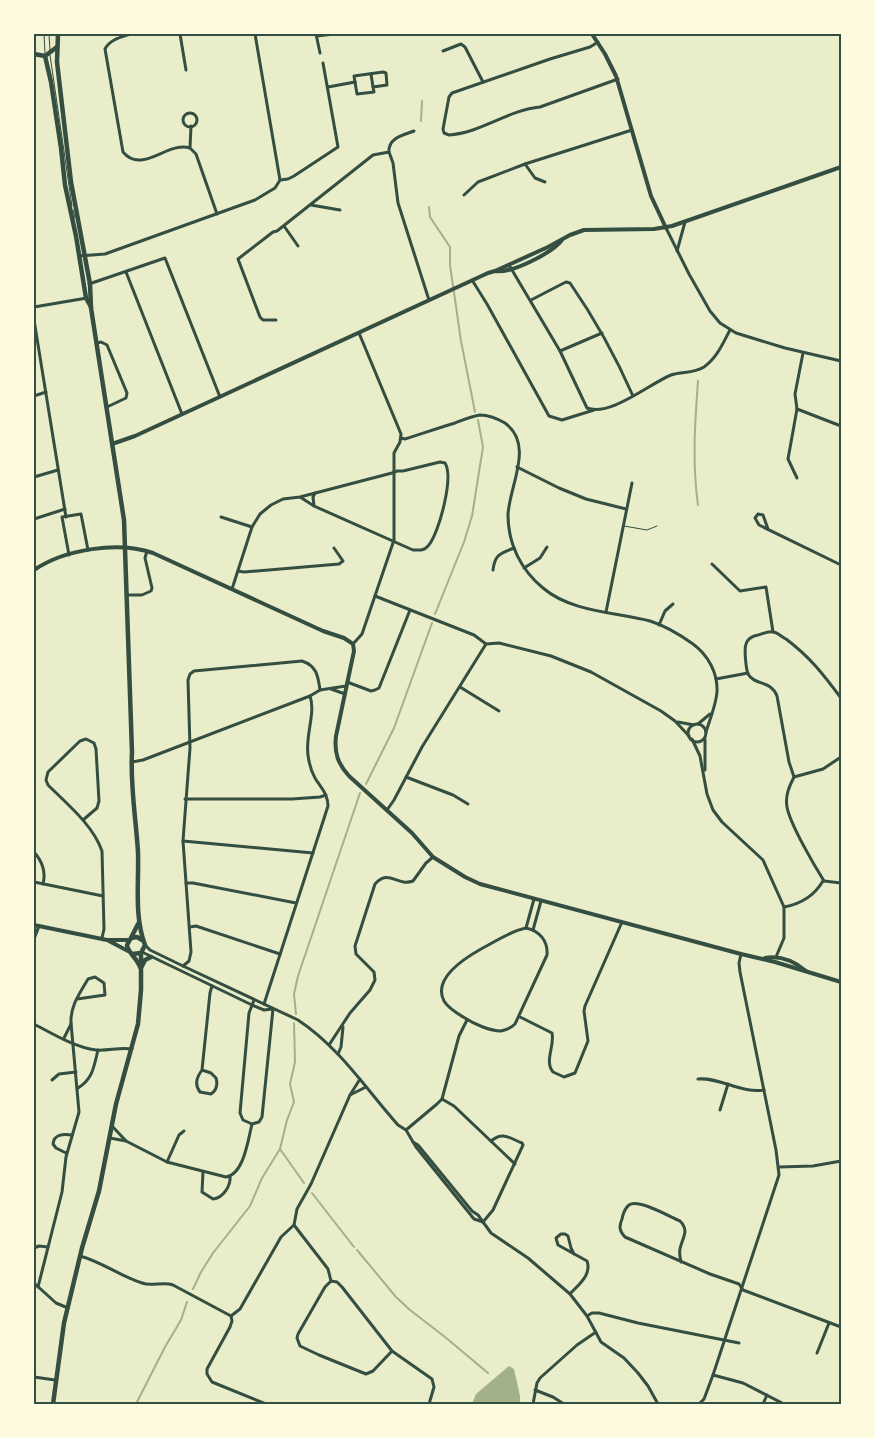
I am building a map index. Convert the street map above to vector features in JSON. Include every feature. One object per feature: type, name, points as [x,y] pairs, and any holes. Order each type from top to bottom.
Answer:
[{"type":"main road","points":[[53,1404],[55,1380],[68,1308],[80,1256],[99,1190],[116,1104],[132,1050],[140,1010],[142,952],[144,945],[139,920],[137,841],[132,796],[123,513],[71,182],[57,62],[58,34]]},
{"type":"main road","points":[[34,54],[48,55],[57,48]]},
{"type":"main road","points":[[48,55],[65,185],[82,256]]},
{"type":"main road","points":[[139,920],[127,945],[141,969]]},
{"type":"main road","points":[[130,939],[137,937],[142,940]]},
{"type":"main road","points":[[130,952],[142,952]]},
{"type":"main road","points":[[141,969],[145,960],[151,957]]},
{"type":"street","points":[[131,34],[112,41],[105,49],[123,152],[130,159],[140,161],[179,147],[190,148],[196,154],[217,214]]},
{"type":"street","points":[[180,34],[186,70]]},
{"type":"street","points":[[82,256],[105,254],[255,200],[275,188],[280,180],[256,34]]},
{"type":"street","points":[[320,53],[317,35],[334,34]]},
{"type":"street","points":[[592,34],[618,80],[652,196],[677,252],[714,318],[730,330],[803,353],[841,361]]},
{"type":"street","points":[[598,42],[590,47],[452,93],[449,97],[444,133],[448,135],[465,132],[532,108],[574,96],[583,90],[618,80]]},
{"type":"street","points":[[443,50],[458,44],[465,46],[483,82]]},
{"type":"street","points":[[280,180],[294,176],[338,147],[323,63]]},
{"type":"street","points":[[371,74],[373,87],[374,92],[356,94],[354,76],[383,72],[386,73],[387,85],[373,87]]},
{"type":"street","points":[[328,86],[355,82]]},
{"type":"street","points":[[190,113],[195,115],[197,119],[194,125],[190,126],[185,124],[183,120],[186,114],[190,113]]},
{"type":"street","points":[[190,126],[190,148]]},
{"type":"street","points":[[464,195],[478,182],[525,164],[632,130]]},
{"type":"street","points":[[414,131],[391,142],[389,152],[393,163],[398,203],[429,300]]},
{"type":"street","points":[[276,320],[263,320],[260,317],[238,259],[284,226],[373,155],[389,152]]},
{"type":"street","points":[[525,164],[535,178],[545,182]]},
{"type":"street","points":[[112,444],[135,436],[576,233],[589,230],[666,228],[841,167]]},
{"type":"street","points":[[311,205],[340,210]]},
{"type":"street","points":[[677,252],[685,222]]},
{"type":"street","points":[[284,226],[298,246]]},
{"type":"street","points":[[495,271],[500,272],[512,269],[548,253],[558,246],[563,239]]},
{"type":"street","points":[[87,285],[165,258],[220,397]]},
{"type":"street","points":[[509,265],[560,351],[587,408],[594,410]]},
{"type":"street","points":[[126,272],[182,414]]},
{"type":"street","points":[[472,280],[549,416],[562,420],[619,402],[672,375],[693,372],[702,368],[717,354],[730,330]]},
{"type":"street","points":[[531,300],[562,284],[570,283],[619,363],[632,396]]},
{"type":"street","points":[[34,307],[89,297]]},
{"type":"street","points":[[34,320],[66,516]]},
{"type":"street","points":[[353,644],[360,637],[394,540],[394,453],[401,438],[359,333]]},
{"type":"street","points":[[560,351],[602,333]]},
{"type":"street","points":[[96,343],[101,342],[107,345],[127,393],[126,398],[107,407]]},
{"type":"street","points":[[34,349],[38,348]]},
{"type":"street","points":[[797,478],[788,459],[798,409],[795,394],[803,353]]},
{"type":"street","points":[[34,396],[46,392]]},
{"type":"street","points":[[798,409],[841,426]]},
{"type":"street","points":[[401,438],[405,439],[475,416],[486,416],[500,420],[513,430],[517,436],[520,450],[508,514],[510,535],[524,568],[533,580],[553,595],[573,604],[660,624],[681,635],[698,648],[712,666],[716,679],[717,693],[705,738],[704,776]]},
{"type":"street","points":[[232,590],[252,527],[260,514],[271,505],[283,499],[300,497],[440,462],[445,463],[448,467],[445,506],[428,547],[424,549],[413,550],[314,506],[300,497]]},
{"type":"street","points":[[518,467],[559,488],[586,499],[626,509]]},
{"type":"street","points":[[34,477],[58,470]]},
{"type":"street","points":[[606,612],[632,483]]},
{"type":"street","points":[[314,506],[313,497],[315,492]]},
{"type":"street","points":[[34,519],[65,509]]},
{"type":"street","points":[[69,555],[62,517],[81,514],[88,550]]},
{"type":"street","points":[[768,528],[763,515],[758,514],[755,516],[756,522],[768,528],[841,564]]},
{"type":"street","points":[[221,517],[252,527]]},
{"type":"street","points":[[34,570],[69,555],[88,550],[124,547],[147,551],[323,631],[344,638],[353,644],[354,650],[336,736],[336,753],[339,763],[344,771],[420,841],[432,857],[472,881],[741,954],[776,960],[841,982]]},
{"type":"street","points":[[524,568],[540,558],[547,547]]},
{"type":"street","points":[[238,571],[339,564],[343,561],[334,548]]},
{"type":"street","points":[[493,570],[494,560],[499,554],[514,548]]},
{"type":"street","points":[[125,595],[142,595],[151,591],[152,588],[145,558],[147,551]]},
{"type":"street","points":[[712,564],[740,591],[766,588],[773,632]]},
{"type":"street","points":[[375,596],[474,635],[486,644],[499,643],[552,656],[591,672],[640,698],[675,720],[703,726],[706,732]]},
{"type":"street","points":[[660,624],[665,611],[672,604]]},
{"type":"street","points":[[131,762],[143,760],[190,741],[227,729],[310,696],[320,690],[347,684],[371,691],[378,688],[410,610]]},
{"type":"street","points":[[824,881],[787,807],[789,787],[794,777],[775,690],[771,686],[753,679],[748,673],[744,649],[747,642],[751,637],[773,632],[801,650],[815,663],[841,698]]},
{"type":"street","points":[[387,810],[422,746],[486,644]]},
{"type":"street","points":[[183,966],[188,963],[191,957],[183,841],[190,741],[188,680],[190,674],[194,671],[302,661],[311,665],[315,670],[320,690]]},
{"type":"street","points":[[716,679],[748,673]]},
{"type":"street","points":[[460,687],[499,711]]},
{"type":"street","points":[[330,688],[345,694]]},
{"type":"street","points":[[264,1004],[327,812],[328,801],[326,795],[315,778],[308,756],[308,733],[312,702],[310,696]]},
{"type":"street","points":[[690,738],[689,729],[706,718],[712,711]]},
{"type":"street","points":[[675,720],[690,738],[700,756],[709,802],[717,816],[763,860],[784,907],[784,938],[776,960]]},
{"type":"street","points":[[690,738],[700,741],[705,738]]},
{"type":"street","points":[[83,820],[97,808],[99,801],[96,749],[94,743],[86,739],[80,741],[46,775],[48,784],[83,820],[100,845],[104,896],[104,929],[102,938]]},
{"type":"street","points":[[794,777],[823,769],[841,758]]},
{"type":"street","points":[[406,777],[453,795],[468,804]]},
{"type":"street","points":[[185,799],[292,799],[326,795]]},
{"type":"street","points":[[183,841],[313,853]]},
{"type":"street","points":[[34,852],[40,860],[43,869],[44,884]]},
{"type":"street","points":[[329,1045],[350,1013],[370,990],[375,980],[374,972],[356,954],[355,946],[375,884],[384,877],[404,883],[413,881],[432,857]]},
{"type":"street","points":[[784,907],[798,905],[819,888],[824,881]]},
{"type":"street","points":[[824,881],[841,883]]},
{"type":"street","points":[[34,882],[104,896]]},
{"type":"street","points":[[186,883],[296,903]]},
{"type":"street","points":[[526,928],[534,899]]},
{"type":"street","points":[[533,930],[541,901]]},
{"type":"street","points":[[520,1017],[552,1033],[553,1042],[549,1063],[551,1070],[564,1077],[575,1073],[588,1041],[584,1006],[622,922]]},
{"type":"street","points":[[34,925],[102,938],[130,952]]},
{"type":"street","points":[[34,939],[39,926]]},
{"type":"street","points":[[190,927],[196,926],[280,954]]},
{"type":"street","points":[[526,928],[533,930],[543,939],[546,944],[547,955],[520,1017],[515,1024],[510,1028],[500,1031],[494,1030],[468,1020],[452,1010],[443,1001],[442,989],[448,974],[465,958],[515,931],[526,928]]},
{"type":"street","points":[[108,940],[120,941],[130,939]]},
{"type":"street","points":[[144,945],[150,950],[298,1020],[329,1045],[398,1125],[406,1130],[413,1142],[418,1145],[491,1233],[528,1258],[570,1294],[587,1316],[594,1333],[601,1342],[624,1358],[638,1373],[658,1404]]},
{"type":"street","points":[[142,952],[252,1005],[264,1010],[273,1009]]},
{"type":"street","points":[[699,1404],[704,1399],[713,1375],[778,1181],[776,1150],[740,972],[739,962],[741,954]]},
{"type":"street","points":[[64,1038],[70,1029],[72,1009],[88,979],[95,977],[104,983],[105,995],[77,1000]]},
{"type":"street","points":[[202,1070],[211,1073],[216,1078],[217,1087],[211,1094],[204,1094],[198,1089],[197,1078],[202,1070],[212,986]]},
{"type":"street","points":[[254,1000],[250,1013],[240,1113],[243,1120],[252,1124],[259,1122],[262,1117],[273,1009]]},
{"type":"street","points":[[406,1130],[442,1099],[460,1036],[468,1020]]},
{"type":"street","points":[[38,1287],[62,1192],[66,1153],[80,1112],[71,1023]]},
{"type":"street","points":[[34,1024],[73,1043],[98,1050],[126,1048],[132,1050]]},
{"type":"street","points":[[338,1054],[341,1047],[344,1024]]},
{"type":"street","points":[[78,1088],[90,1078],[98,1050]]},
{"type":"street","points":[[52,1080],[60,1074],[76,1072]]},
{"type":"street","points":[[231,1316],[240,1310],[282,1237],[294,1225],[297,1210],[311,1184],[350,1095],[360,1079]]},
{"type":"street","points":[[698,1079],[711,1079],[751,1090],[764,1090]]},
{"type":"street","points":[[720,1110],[728,1084]]},
{"type":"street","points":[[350,1095],[366,1087]]},
{"type":"street","points":[[442,1099],[454,1106],[515,1164]]},
{"type":"street","points":[[110,1138],[126,1141],[167,1162],[219,1176],[230,1176],[234,1174],[242,1160],[252,1124]]},
{"type":"street","points":[[112,1126],[126,1141]]},
{"type":"street","points":[[167,1162],[179,1135],[184,1131]]},
{"type":"street","points":[[66,1153],[56,1148],[53,1144],[54,1139],[60,1135],[72,1135]]},
{"type":"street","points":[[483,1222],[493,1210],[523,1148],[522,1142],[500,1135],[491,1141]]},
{"type":"street","points":[[778,1167],[813,1166],[841,1161]]},
{"type":"street","points":[[203,1172],[202,1192],[213,1199],[219,1198],[229,1186],[230,1176]]},
{"type":"street","points":[[680,1262],[680,1249],[686,1233],[683,1224],[641,1204],[632,1203],[627,1206],[620,1225],[621,1233],[625,1237],[680,1262],[739,1284],[743,1290],[841,1327]]},
{"type":"street","points":[[294,1225],[328,1270],[331,1281]]},
{"type":"street","points":[[570,1294],[583,1280],[588,1270],[587,1261],[574,1254],[558,1245],[556,1238],[565,1234],[568,1236],[574,1254]]},
{"type":"street","points":[[34,1248],[48,1246]]},
{"type":"street","points":[[80,1256],[143,1284],[166,1283],[173,1285],[231,1316]]},
{"type":"street","points":[[331,1281],[325,1287],[298,1334],[297,1338],[300,1346],[366,1374],[373,1371],[392,1351]]},
{"type":"street","points":[[331,1281],[337,1282],[392,1351],[432,1379],[434,1387],[429,1404]]},
{"type":"street","points":[[34,1283],[56,1303],[68,1308]]},
{"type":"street","points":[[587,1316],[592,1313],[599,1313],[638,1323],[739,1342]]},
{"type":"street","points":[[231,1316],[232,1322],[230,1327],[208,1364],[207,1374],[212,1382],[266,1404]]},
{"type":"street","points":[[817,1353],[829,1323]]},
{"type":"street","points":[[533,1404],[537,1384],[543,1375],[577,1345],[594,1333]]},
{"type":"street","points":[[713,1375],[743,1383],[784,1404]]},
{"type":"street","points":[[34,1377],[55,1380]]},
{"type":"street","points":[[535,1390],[553,1397],[564,1404]]},
{"type":"street","points":[[763,1404],[767,1395]]},
{"type":"lane","points":[[44,34],[72,210],[79,228]]},
{"type":"lane","points":[[48,55],[49,34]]},
{"type":"lane","points":[[623,525],[647,530],[657,526]]},
{"type":"shaded area","points":[[509,1366],[514,1369],[520,1404],[472,1404],[476,1394]]},
{"type":"waterway","points":[[421,121],[422,101]]},
{"type":"waterway","points":[[429,207],[430,217],[450,247],[450,265],[461,341],[475,412]]},
{"type":"waterway","points":[[698,381],[695,458],[698,505]]},
{"type":"waterway","points":[[435,614],[464,542],[472,516],[483,447],[478,420]]},
{"type":"waterway","points":[[366,784],[394,728],[432,623]]},
{"type":"waterway","points":[[296,1014],[294,994],[298,976],[360,793]]},
{"type":"waterway","points":[[193,1289],[213,1253],[250,1206],[262,1178],[280,1149],[287,1120],[294,1102],[290,1084],[295,1062],[294,1023]]},
{"type":"waterway","points":[[280,1149],[304,1183]]},
{"type":"waterway","points":[[312,1193],[354,1247]]},
{"type":"waterway","points":[[357,1250],[396,1297],[488,1373]]},
{"type":"waterway","points":[[136,1404],[181,1320],[187,1302]]}]
